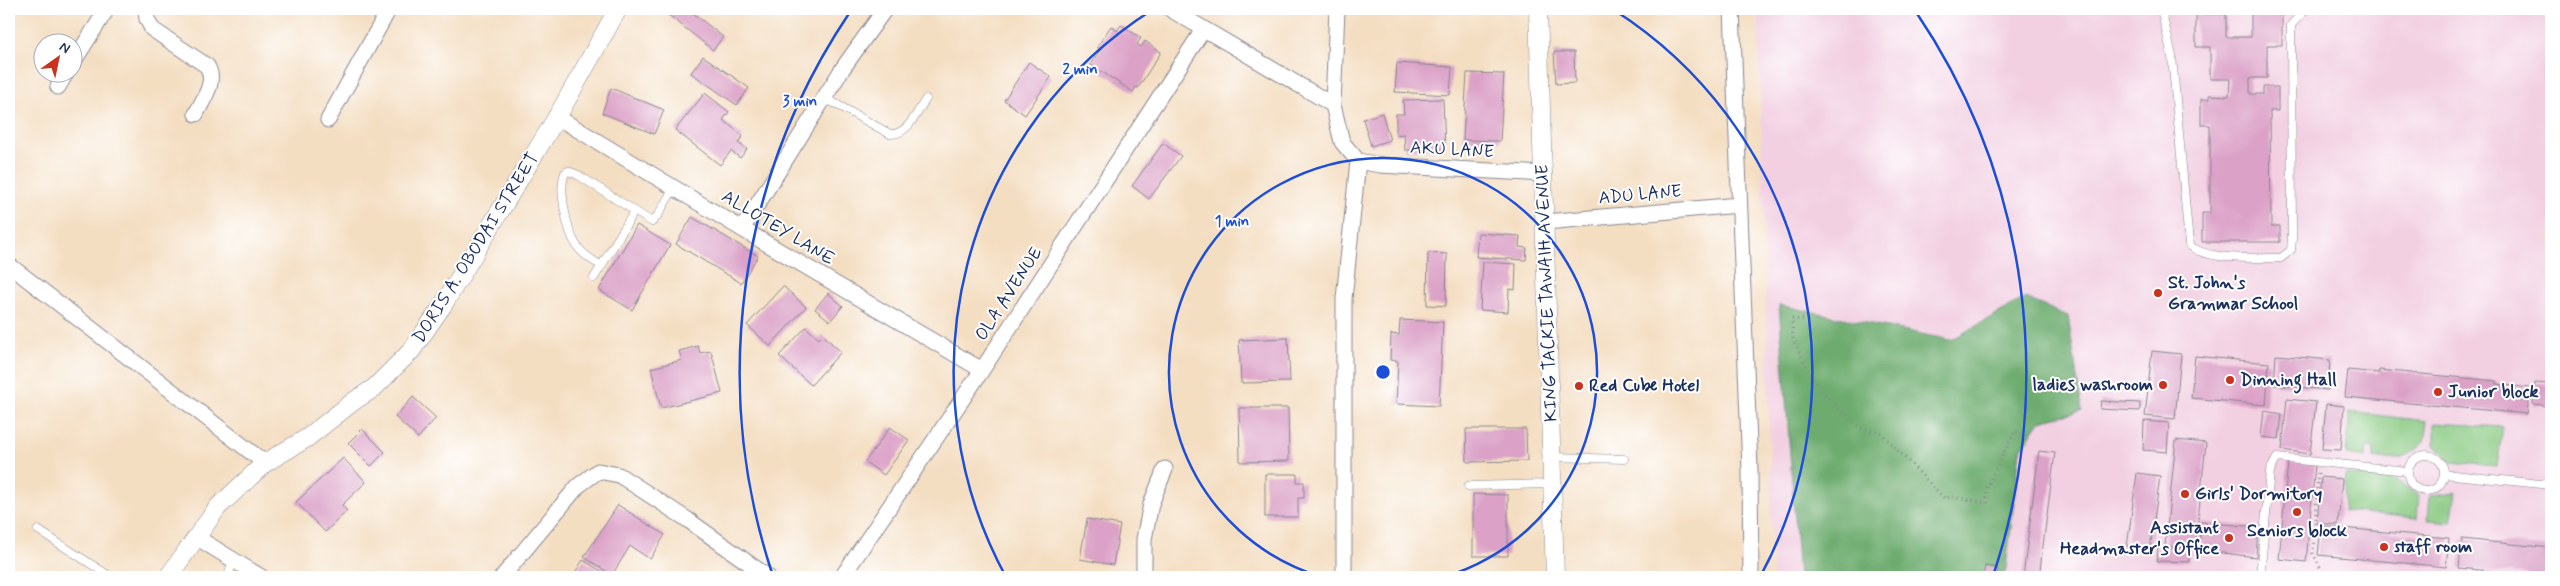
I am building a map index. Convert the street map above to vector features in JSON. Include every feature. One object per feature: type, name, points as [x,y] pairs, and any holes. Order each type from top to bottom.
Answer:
[{"type":"street","points":[[82,48],[107,9]]},
{"type":"street","points":[[146,9],[147,19],[152,29],[207,66],[211,72],[212,80],[196,114]]},
{"type":"street","points":[[328,120],[389,9]]},
{"type":"street","name":"DORIS A. OBODAI STREET","points":[[168,577],[218,506],[265,464],[307,438],[354,401],[374,388],[412,350],[443,305],[557,116],[618,9]]},
{"type":"street","points":[[742,229],[825,98],[885,9]]},
{"type":"street","points":[[1170,9],[1333,105]]},
{"type":"street","points":[[1337,9],[1333,105],[1342,142],[1358,161],[1344,299],[1344,577]]},
{"type":"street","name":"KING TACKIE TAWAIH AVENUE","points":[[1538,9],[1546,222],[1555,577]]},
{"type":"street","points":[[1732,9],[1750,470],[1751,577]]},
{"type":"street","name":"OLA AVENUE","points":[[842,577],[982,370],[1203,30]]},
{"type":"street","points":[[58,86],[61,82]]},
{"type":"street","name":"ALLOTEY LANE","points":[[557,116],[742,229],[982,370]]},
{"type":"street","name":"AKU LANE","points":[[1358,161],[1380,165],[1544,174]]},
{"type":"street","name":"ADU LANE","points":[[1546,222],[1739,205]]},
{"type":"street","points":[[10,270],[265,464]]},
{"type":"street","points":[[1144,577],[1144,538],[1151,504],[1165,468]]},
{"type":"street","points":[[502,577],[578,486],[598,471],[619,475],[688,520],[768,577]]},
{"type":"street","points":[[196,538],[261,577]]},
{"type":"lane","points":[[2161,9],[2172,56],[2189,244],[2197,252],[2273,258],[2281,258],[2291,250],[2291,25],[2306,9]]},
{"type":"lane","points":[[825,98],[890,134],[896,134],[906,129],[926,99]]},
{"type":"lane","points":[[602,266],[577,246],[570,233],[562,194],[562,180],[565,173],[568,171],[578,175],[652,222],[674,188]]},
{"type":"lane","points":[[594,278],[634,212]]},
{"type":"lane","points":[[2428,455],[2440,461],[2444,474],[2438,487],[2425,491],[2412,484],[2408,471],[2415,459],[2428,455]]},
{"type":"lane","points":[[1552,457],[1624,459]]},
{"type":"lane","points":[[2260,577],[2272,463],[2277,458],[2408,471]]},
{"type":"lane","points":[[2444,474],[2551,485]]},
{"type":"lane","points":[[1468,486],[1552,484]]},
{"type":"lane","points":[[38,530],[111,577]]},
{"type":"lane","points":[[228,577],[233,560]]},
{"type":"path","points":[[1808,320],[1792,319],[1793,339],[1813,380],[1826,396],[1860,428],[1880,432],[1944,498],[1952,497],[1987,503],[1987,487],[2015,431],[2029,436]]},
{"type":"path","points":[[2319,463],[2313,553],[2325,577]]},
{"type":"shaded area","name":"St. John's Grammar School","points":[[1758,9],[2551,9],[2551,577],[1773,577]]},
{"type":"green space","points":[[2025,298],[2068,316],[2082,411],[2040,421],[2020,451],[2005,577],[1799,577],[1779,305],[1951,340]]},
{"type":"green space","points":[[2350,412],[2427,421],[2424,442],[2413,452],[2395,459],[2374,458],[2374,449],[2367,448],[2366,458],[2346,455]]},
{"type":"green space","points":[[2435,423],[2503,427],[2497,466],[2451,462],[2435,445]]},
{"type":"green space","points":[[2346,475],[2377,476],[2401,483],[2419,496],[2417,518],[2343,511]]},
{"type":"green space","points":[[2456,492],[2451,522],[2428,520],[2430,495]]},
{"type":"building","points":[[661,9],[688,9],[723,37],[713,50]]},
{"type":"building","points":[[2251,13],[2282,13],[2282,45],[2267,45],[2267,78],[2250,78],[2250,94],[2263,94],[2263,87],[2278,87],[2278,111],[2270,111],[2271,226],[2280,226],[2280,242],[2202,242],[2202,213],[2210,213],[2210,125],[2201,125],[2201,99],[2209,99],[2209,95],[2229,96],[2230,79],[2210,79],[2210,47],[2196,47],[2196,14],[2226,14],[2226,37],[2251,37]]},
{"type":"building","points":[[1121,25],[1141,38],[1137,44],[1141,47],[1145,41],[1161,52],[1138,88],[1136,87],[1133,92],[1090,64],[1101,49],[1097,47],[1111,26],[1117,31]]},
{"type":"building","points":[[1554,52],[1574,52],[1575,83],[1556,84]]},
{"type":"building","points":[[703,56],[749,88],[737,105],[691,73]]},
{"type":"building","points":[[1029,62],[1051,77],[1025,115],[1004,100]]},
{"type":"building","points":[[1397,63],[1452,67],[1450,95],[1395,92]]},
{"type":"building","points":[[1467,73],[1504,74],[1500,141],[1463,140]]},
{"type":"building","points":[[611,88],[664,110],[654,134],[602,113]]},
{"type":"building","points":[[705,93],[729,112],[723,120],[743,136],[738,143],[747,149],[740,158],[731,151],[720,165],[675,130]]},
{"type":"building","points":[[1443,99],[1445,149],[1405,150],[1404,134],[1396,135],[1396,114],[1404,114],[1403,100]]},
{"type":"building","points":[[1382,113],[1390,140],[1371,146],[1363,119]]},
{"type":"building","points":[[1163,143],[1181,156],[1149,199],[1132,186]]},
{"type":"building","points":[[692,217],[758,256],[741,283],[676,244]]},
{"type":"building","points":[[637,225],[670,245],[632,310],[599,290]]},
{"type":"building","points":[[1478,233],[1520,236],[1519,247],[1527,248],[1526,260],[1476,257]]},
{"type":"building","points":[[1428,253],[1447,254],[1446,306],[1427,305]]},
{"type":"building","points":[[1483,262],[1516,264],[1515,290],[1509,289],[1508,312],[1480,310]]},
{"type":"building","points":[[783,286],[806,307],[770,346],[747,325]]},
{"type":"building","points":[[828,293],[843,306],[830,321],[815,309]]},
{"type":"building","points":[[1400,320],[1443,322],[1439,406],[1396,404],[1398,361],[1390,360],[1391,334],[1399,335]]},
{"type":"building","points":[[806,327],[819,339],[823,335],[841,352],[811,385],[779,356]]},
{"type":"building","points":[[1288,338],[1290,382],[1241,383],[1239,340]]},
{"type":"building","points":[[698,346],[700,353],[711,351],[722,393],[661,408],[651,368],[682,360],[679,351]]},
{"type":"building","name":"ladies washroom","points":[[2152,351],[2181,354],[2175,419],[2145,416]]},
{"type":"building","points":[[2276,355],[2330,360],[2328,390],[2274,385]]},
{"type":"building","name":"Dinning Hall","points":[[2195,356],[2269,363],[2266,405],[2191,398]]},
{"type":"building","name":"Junior block","points":[[2348,370],[2379,373],[2379,370],[2497,381],[2497,384],[2530,388],[2527,414],[2345,397]]},
{"type":"building","points":[[2535,383],[2551,384],[2551,406],[2533,404]]},
{"type":"building","points":[[413,397],[436,418],[418,438],[395,417]]},
{"type":"building","points":[[2287,399],[2316,402],[2310,454],[2282,450]]},
{"type":"building","points":[[2101,401],[2140,403],[2140,411],[2100,409]]},
{"type":"building","points":[[2326,404],[2344,406],[2341,450],[2322,449]]},
{"type":"building","points":[[1239,408],[1288,408],[1289,461],[1240,462]]},
{"type":"building","points":[[2264,411],[2282,414],[2279,439],[2261,437]]},
{"type":"building","points":[[2144,421],[2169,423],[2167,452],[2143,450]]},
{"type":"building","points":[[890,427],[909,440],[884,475],[865,462]]},
{"type":"building","points":[[362,429],[385,452],[371,466],[348,443]]},
{"type":"building","points":[[1466,429],[1526,429],[1527,461],[1467,462]]},
{"type":"building","name":"Girls' Dormitory","points":[[2176,440],[2206,443],[2195,549],[2165,546]]},
{"type":"building","points":[[2039,451],[2055,453],[2039,577],[2023,577]]},
{"type":"building","points":[[343,458],[366,482],[342,505],[347,511],[325,532],[296,502]]},
{"type":"building","name":"Seniors block","points":[[2288,462],[2315,465],[2306,562],[2279,559]]},
{"type":"building","points":[[2137,473],[2160,476],[2150,550],[2127,547]]},
{"type":"building","points":[[1265,474],[1297,474],[1297,482],[1304,482],[1304,498],[1298,498],[1298,517],[1265,517]]},
{"type":"building","points":[[2321,477],[2342,479],[2338,525],[2317,523]]},
{"type":"building","points":[[1473,494],[1508,495],[1508,556],[1473,556]]},
{"type":"building","points":[[618,505],[665,535],[650,559],[630,546],[612,575],[584,557]]},
{"type":"building","points":[[1087,519],[1120,525],[1113,565],[1080,559]]},
{"type":"building","name":"Assistant Headmaster's Office","points":[[2201,522],[2258,527],[2256,557],[2199,550]]},
{"type":"building","name":"staff room","points":[[2321,526],[2449,538],[2446,567],[2318,555]]},
{"type":"building","points":[[2462,539],[2551,548],[2551,577],[2459,568]]},
{"type":"building","points":[[2158,548],[2189,550],[2189,562],[2157,561]]},
{"type":"building","points":[[583,560],[611,577],[572,577]]},
{"type":"building","points":[[1985,566],[1998,568],[1997,577],[1983,577]]},
{"type":"place","name":"St. John's Grammar School","points":[[2158,293]]},
{"type":"place","name":"Dinning Hall","points":[[2230,380]]},
{"type":"place","name":"ladies washroom","points":[[2163,385]]},
{"type":"place","name":"Red Cube Hotel","points":[[1579,386]]},
{"type":"place","name":"Junior block","points":[[2438,392]]},
{"type":"place","name":"Girls' Dormitory","points":[[2185,494]]},
{"type":"place","name":"Seniors block","points":[[2297,512]]},
{"type":"place","name":"Assistant Headmaster's Office","points":[[2229,538]]},
{"type":"place","name":"staff room","points":[[2384,547]]}]
